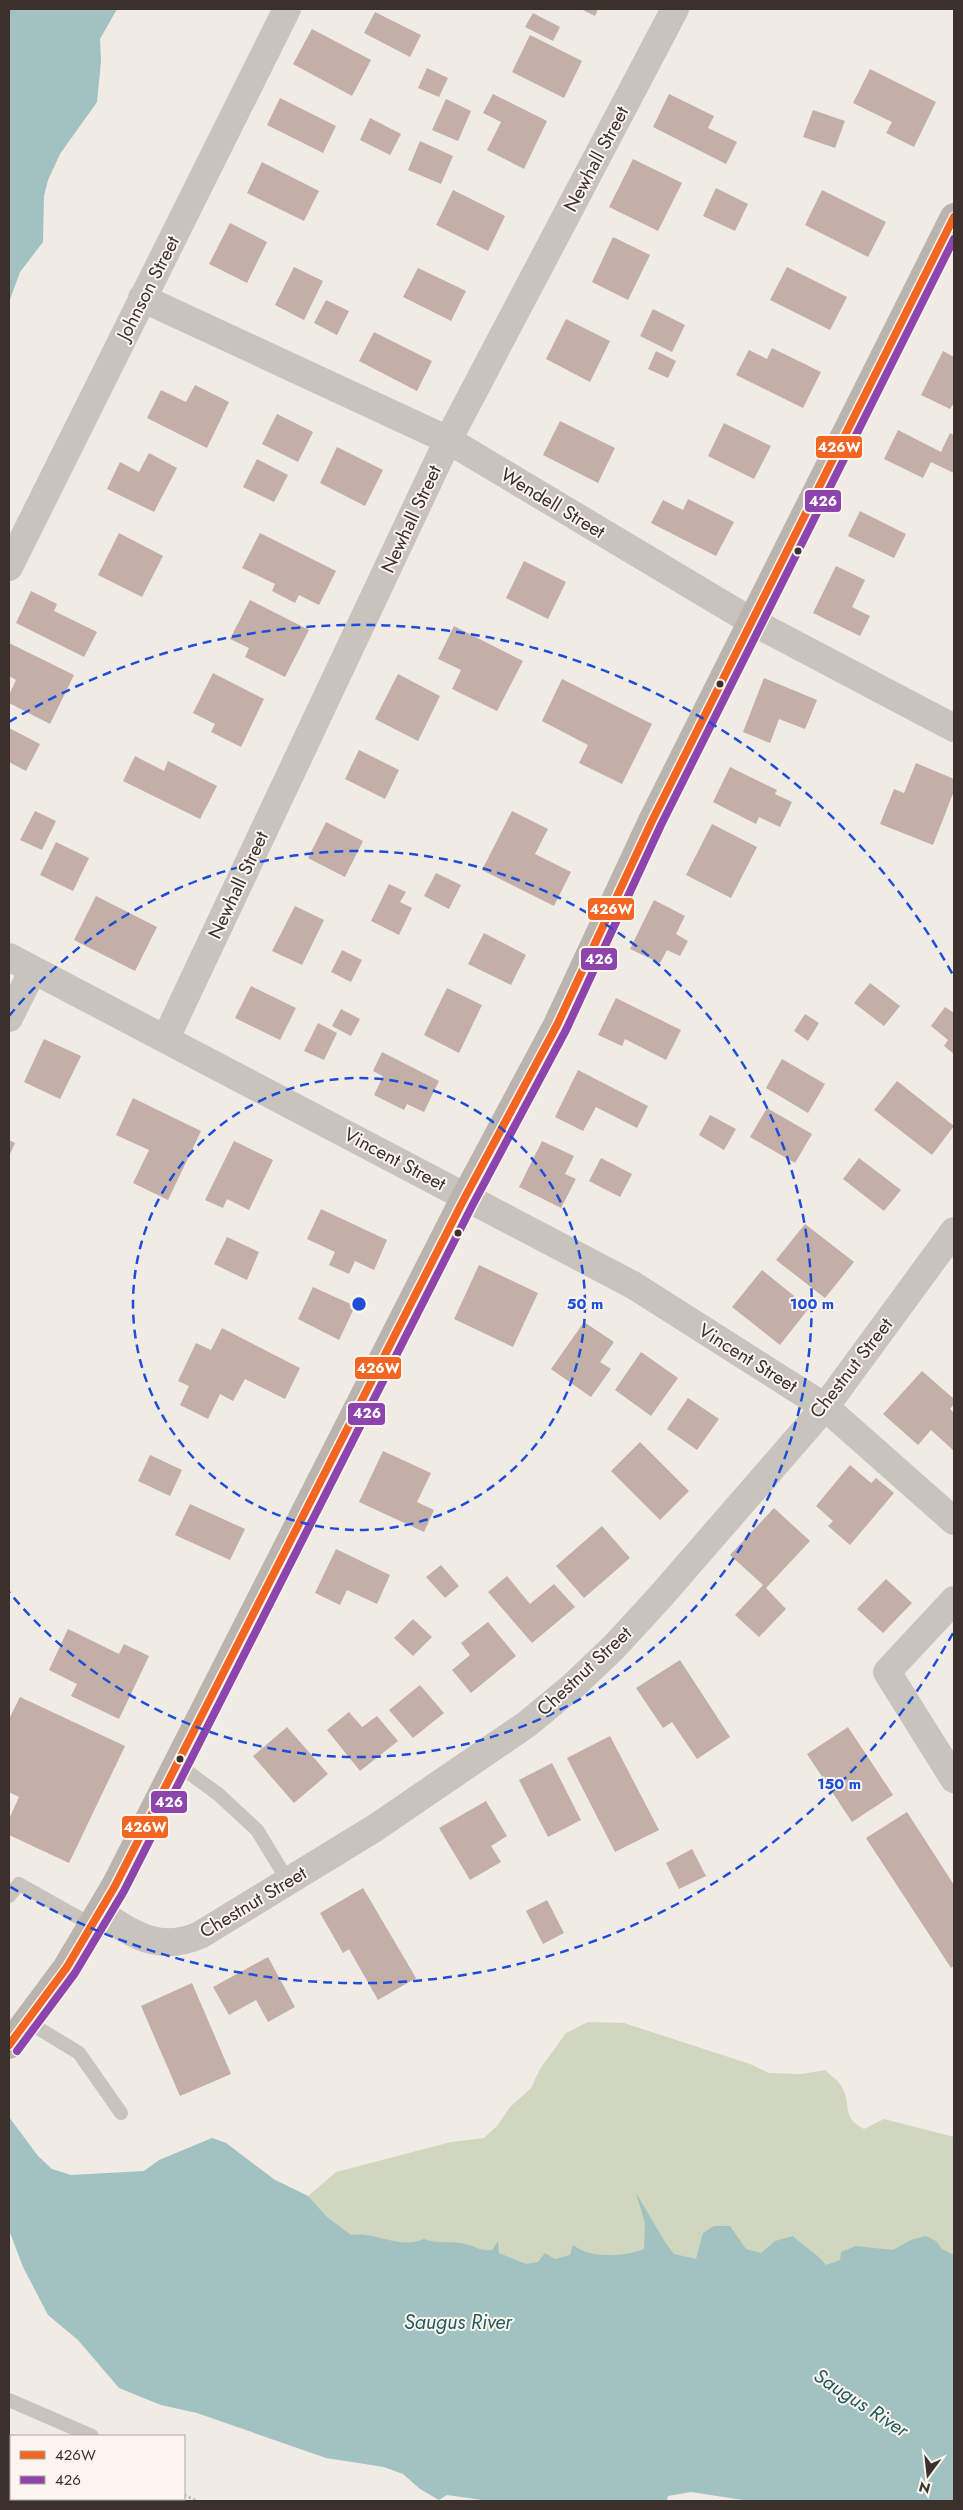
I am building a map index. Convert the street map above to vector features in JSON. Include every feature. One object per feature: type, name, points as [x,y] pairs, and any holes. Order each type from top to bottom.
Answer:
[{"type":"main road","points":[[9,2045],[28,2022],[67,1967],[96,1919],[177,1764],[466,1197],[557,1025],[652,821],[954,217]]},
{"type":"street","name":"Johnson Street","points":[[9,567],[287,9]]},
{"type":"street","name":"Newhall Street","points":[[166,1038],[448,440],[675,9]]},
{"type":"street","name":"Wendell Street","points":[[142,298],[448,440],[751,621],[954,728]]},
{"type":"street","name":"Vincent Street","points":[[9,957],[634,1286],[825,1406],[954,1521]]},
{"type":"street","points":[[9,1018],[33,970]]},
{"type":"street","name":"Chestnut Street","points":[[96,1919],[148,1940],[162,1943],[176,1943],[200,1935],[375,1828],[527,1724],[573,1686],[614,1647],[825,1406],[954,1231]]},
{"type":"street","points":[[954,1600],[887,1672],[954,1779]]},
{"type":"lane","points":[[177,1764],[218,1794],[257,1830],[288,1881]]},
{"type":"lane","points":[[9,1896],[19,1884],[96,1919]]},
{"type":"lane","points":[[28,2022],[80,2053],[121,2113]]},
{"type":"lane","points":[[9,2400],[90,2435]]},
{"type":"path","points":[[185,2496],[197,2501]]},
{"type":"green space","points":[[588,2022],[624,2023],[750,2064],[769,2073],[802,2074],[825,2070],[842,2087],[852,2120],[864,2129],[884,2119],[954,2137],[954,2391],[605,2288],[130,2233],[208,2148],[212,2138],[226,2143],[275,2180],[308,2196],[336,2172],[451,2142],[484,2138],[497,2126],[510,2107],[531,2088],[540,2069],[566,2033]]},
{"type":"water","points":[[9,9],[117,9],[100,39],[101,61],[97,102],[60,154],[48,180],[44,196],[43,242],[20,272],[9,302]]},
{"type":"water","name":"Saugus River","points":[[9,2117],[38,2156],[52,2169],[71,2175],[144,2171],[159,2160],[212,2138],[226,2143],[275,2180],[308,2196],[328,2218],[351,2235],[369,2235],[397,2242],[415,2242],[424,2239],[460,2243],[488,2250],[492,2250],[498,2241],[499,2253],[526,2264],[538,2262],[545,2253],[555,2259],[570,2255],[573,2245],[580,2250],[598,2255],[627,2254],[644,2249],[645,2223],[636,2193],[674,2254],[696,2259],[703,2233],[714,2226],[730,2226],[746,2249],[761,2253],[775,2241],[793,2236],[826,2265],[840,2260],[841,2252],[856,2246],[893,2250],[911,2240],[926,2236],[936,2241],[942,2249],[954,2255],[954,2501],[749,2501],[691,2492],[668,2496],[667,2501],[489,2501],[447,2495],[439,2500],[420,2489],[403,2474],[384,2467],[326,2458],[197,2413],[161,2405],[119,2388],[78,2340],[48,2315],[23,2267],[9,2230]]},
{"type":"building","points":[[581,9],[598,9],[595,16]]},
{"type":"building","points":[[375,12],[421,35],[410,57],[364,33]]},
{"type":"building","points":[[533,13],[560,27],[553,41],[525,27]]},
{"type":"building","points":[[312,29],[371,60],[352,96],[293,64]]},
{"type":"building","points":[[530,35],[582,61],[564,98],[512,72]]},
{"type":"building","points":[[427,68],[448,78],[439,97],[418,88]]},
{"type":"building","points":[[870,69],[936,102],[914,147],[886,133],[892,122],[853,103]]},
{"type":"building","points":[[493,94],[547,121],[524,169],[487,150],[501,122],[483,113]]},
{"type":"building","points":[[669,94],[714,116],[708,128],[737,142],[726,164],[653,127]]},
{"type":"building","points":[[280,98],[336,126],[323,153],[267,125]]},
{"type":"building","points":[[446,99],[471,111],[458,141],[432,130]]},
{"type":"building","points":[[813,110],[845,121],[835,148],[803,137]]},
{"type":"building","points":[[370,118],[401,134],[390,155],[360,140]]},
{"type":"building","points":[[420,141],[453,156],[441,184],[408,170]]},
{"type":"building","points":[[633,159],[682,183],[658,231],[609,207]]},
{"type":"building","points":[[262,162],[319,191],[304,221],[247,193]]},
{"type":"building","points":[[716,188],[748,204],[735,231],[703,216]]},
{"type":"building","points":[[453,190],[505,216],[488,251],[436,225]]},
{"type":"building","points":[[822,190],[886,222],[868,257],[805,225]]},
{"type":"building","points":[[230,223],[267,242],[247,283],[209,264]]},
{"type":"building","points":[[613,237],[650,255],[628,300],[592,282]]},
{"type":"building","points":[[294,267],[323,281],[304,320],[275,305]]},
{"type":"building","points":[[787,267],[847,297],[830,330],[770,300]]},
{"type":"building","points":[[418,268],[466,291],[451,321],[403,297]]},
{"type":"building","points":[[326,300],[349,311],[337,335],[314,323]]},
{"type":"building","points":[[653,309],[685,325],[672,352],[640,336]]},
{"type":"building","points":[[566,319],[610,341],[590,382],[546,359]]},
{"type":"building","points":[[374,332],[432,361],[417,391],[359,361]]},
{"type":"building","points":[[772,348],[821,372],[803,408],[736,375],[749,350],[767,359]]},
{"type":"building","points":[[656,351],[676,361],[668,378],[648,369]]},
{"type":"building","points":[[943,351],[954,357],[954,403],[950,409],[921,395]]},
{"type":"building","points":[[195,385],[229,402],[207,448],[147,418],[161,390],[186,402]]},
{"type":"building","points":[[277,414],[313,432],[298,462],[262,444]]},
{"type":"building","points":[[560,421],[615,448],[598,483],[543,455]]},
{"type":"building","points":[[724,423],[771,446],[754,479],[708,456]]},
{"type":"building","points":[[898,430],[941,452],[950,433],[954,435],[954,473],[931,462],[923,478],[884,459]]},
{"type":"building","points":[[337,447],[383,470],[365,506],[320,483]]},
{"type":"building","points":[[149,453],[177,468],[154,512],[107,489],[120,462],[139,472]]},
{"type":"building","points":[[257,459],[288,475],[274,502],[243,487]]},
{"type":"building","points":[[688,499],[734,522],[716,556],[651,523],[663,500],[683,510]]},
{"type":"building","points":[[860,511],[906,534],[894,558],[848,536]]},
{"type":"building","points":[[119,533],[163,556],[142,597],[98,575]]},
{"type":"building","points":[[260,533],[336,571],[319,605],[299,595],[295,603],[272,591],[275,584],[242,568]]},
{"type":"building","points":[[524,561],[566,582],[548,619],[506,598]]},
{"type":"building","points":[[836,566],[865,580],[852,607],[870,616],[860,636],[813,613]]},
{"type":"building","points":[[31,591],[57,604],[54,611],[97,632],[84,657],[16,623]]},
{"type":"building","points":[[250,600],[309,630],[285,677],[245,657],[249,648],[230,639]]},
{"type":"building","points":[[454,626],[523,661],[497,711],[452,689],[461,670],[438,659]]},
{"type":"building","points":[[9,643],[74,675],[50,724],[9,703],[9,695],[16,680],[9,676]]},
{"type":"building","points":[[213,673],[264,699],[241,747],[211,732],[215,724],[193,713]]},
{"type":"building","points":[[398,674],[440,696],[418,741],[375,719]]},
{"type":"building","points":[[764,678],[817,700],[805,729],[779,719],[770,743],[743,732]]},
{"type":"building","points":[[562,679],[652,724],[622,784],[579,763],[588,745],[542,721]]},
{"type":"building","points":[[9,728],[40,744],[26,771],[9,762]]},
{"type":"building","points":[[359,750],[399,770],[385,799],[345,779]]},
{"type":"building","points":[[135,756],[164,771],[168,761],[217,786],[200,819],[123,781]]},
{"type":"building","points":[[916,763],[954,779],[954,791],[933,845],[880,824],[894,789],[904,793]]},
{"type":"building","points":[[730,767],[777,790],[775,794],[792,802],[780,827],[759,817],[756,824],[713,802]]},
{"type":"building","points":[[35,811],[56,821],[42,850],[20,840]]},
{"type":"building","points":[[512,811],[548,829],[535,854],[571,872],[554,906],[482,870]]},
{"type":"building","points":[[326,822],[363,841],[345,877],[308,858]]},
{"type":"building","points":[[712,824],[757,847],[731,898],[686,875]]},
{"type":"building","points":[[56,842],[89,858],[73,891],[40,875]]},
{"type":"building","points":[[436,873],[461,885],[449,909],[424,896]]},
{"type":"building","points":[[389,884],[406,892],[400,902],[412,908],[399,935],[371,921]]},
{"type":"building","points":[[96,896],[157,927],[135,971],[74,940]]},
{"type":"building","points":[[654,900],[685,916],[676,934],[688,941],[680,956],[667,950],[660,963],[630,949]]},
{"type":"building","points":[[295,906],[324,920],[302,965],[272,951]]},
{"type":"building","points":[[484,933],[526,955],[511,985],[468,964]]},
{"type":"building","points":[[342,950],[362,960],[351,982],[331,972]]},
{"type":"building","points":[[870,983],[900,1006],[884,1026],[854,1003]]},
{"type":"building","points":[[251,986],[296,1008],[280,1040],[235,1018]]},
{"type":"building","points":[[447,988],[482,1005],[459,1053],[424,1035]]},
{"type":"building","points":[[616,998],[681,1030],[666,1060],[625,1039],[622,1046],[598,1035]]},
{"type":"building","points":[[945,1007],[954,1013],[954,1054],[944,1046],[948,1040],[931,1026]]},
{"type":"building","points":[[341,1009],[360,1019],[351,1036],[332,1026]]},
{"type":"building","points":[[805,1014],[819,1023],[808,1041],[794,1031]]},
{"type":"building","points":[[318,1023],[337,1033],[324,1060],[304,1051]]},
{"type":"building","points":[[44,1039],[81,1056],[60,1099],[24,1082]]},
{"type":"building","points":[[382,1052],[439,1081],[424,1112],[407,1104],[404,1110],[374,1095],[383,1076],[373,1071]]},
{"type":"building","points":[[782,1059],[825,1084],[808,1113],[766,1088]]},
{"type":"building","points":[[578,1070],[648,1106],[637,1128],[596,1107],[583,1131],[555,1117]]},
{"type":"building","points":[[897,1081],[954,1126],[932,1155],[874,1110]]},
{"type":"building","points":[[133,1098],[201,1131],[168,1200],[133,1183],[149,1150],[116,1135]]},
{"type":"building","points":[[767,1108],[812,1134],[795,1163],[750,1137]]},
{"type":"building","points":[[710,1115],[736,1129],[724,1150],[699,1135]]},
{"type":"building","points":[[9,1140],[15,1143],[9,1156]]},
{"type":"building","points":[[234,1141],[273,1160],[249,1210],[227,1199],[223,1208],[205,1200]]},
{"type":"building","points":[[542,1141],[574,1156],[565,1174],[576,1179],[561,1208],[519,1187]]},
{"type":"building","points":[[601,1158],[632,1174],[620,1197],[589,1181]]},
{"type":"building","points":[[859,1158],[901,1190],[884,1211],[843,1179]]},
{"type":"building","points":[[321,1209],[387,1240],[374,1270],[355,1261],[349,1274],[329,1265],[335,1252],[307,1239]]},
{"type":"building","points":[[805,1224],[854,1262],[825,1298],[776,1260]]},
{"type":"building","points":[[227,1237],[259,1252],[247,1280],[214,1264]]},
{"type":"building","points":[[479,1265],[538,1293],[513,1347],[454,1319]]},
{"type":"building","points":[[762,1270],[809,1308],[780,1345],[732,1307]]},
{"type":"building","points":[[313,1287],[355,1306],[339,1340],[298,1319]]},
{"type":"building","points":[[584,1322],[614,1342],[600,1362],[611,1369],[591,1397],[551,1369]]},
{"type":"building","points":[[222,1328],[300,1368],[285,1399],[245,1379],[233,1401],[220,1394],[208,1419],[180,1405],[189,1386],[178,1381],[196,1343],[211,1350]]},
{"type":"building","points":[[641,1352],[678,1378],[651,1416],[615,1390]]},
{"type":"building","points":[[922,1371],[954,1399],[954,1404],[950,1409],[954,1413],[954,1451],[931,1430],[918,1445],[883,1414]]},
{"type":"building","points":[[688,1398],[719,1419],[697,1450],[667,1429]]},
{"type":"building","points":[[640,1442],[689,1491],[660,1520],[611,1471]]},
{"type":"building","points":[[383,1451],[431,1473],[417,1502],[434,1510],[424,1532],[359,1502]]},
{"type":"building","points":[[150,1455],[182,1470],[170,1496],[138,1481]]},
{"type":"building","points":[[850,1465],[871,1483],[876,1478],[894,1493],[850,1545],[828,1526],[833,1521],[816,1506]]},
{"type":"building","points":[[190,1504],[245,1529],[230,1560],[175,1535]]},
{"type":"building","points":[[774,1508],[810,1541],[766,1588],[786,1609],[759,1637],[735,1615],[763,1585],[730,1555]]},
{"type":"building","points":[[602,1526],[630,1558],[584,1598],[556,1566]]},
{"type":"building","points":[[336,1549],[390,1575],[377,1604],[347,1590],[340,1605],[315,1593]]},
{"type":"building","points":[[441,1565],[459,1586],[445,1598],[426,1577]]},
{"type":"building","points":[[507,1576],[530,1604],[554,1584],[575,1607],[532,1643],[488,1592]]},
{"type":"building","points":[[886,1579],[912,1603],[883,1633],[857,1609]]},
{"type":"building","points":[[413,1619],[432,1637],[413,1656],[394,1638]]},
{"type":"building","points":[[488,1622],[516,1656],[471,1693],[452,1670],[470,1655],[461,1643]]},
{"type":"building","points":[[68,1629],[119,1654],[124,1644],[149,1656],[119,1719],[71,1696],[77,1684],[49,1670]]},
{"type":"building","points":[[680,1660],[730,1737],[697,1759],[672,1722],[663,1728],[636,1688]]},
{"type":"building","points":[[420,1685],[444,1713],[413,1738],[389,1710]]},
{"type":"building","points":[[20,1697],[125,1746],[69,1863],[9,1835],[9,1819],[19,1797],[9,1792],[9,1719]]},
{"type":"building","points":[[349,1712],[362,1727],[377,1716],[398,1741],[360,1771],[327,1730]]},
{"type":"building","points":[[287,1727],[328,1774],[294,1803],[253,1756]]},
{"type":"building","points":[[848,1727],[893,1795],[852,1822],[807,1754]]},
{"type":"building","points":[[610,1736],[659,1830],[615,1852],[567,1758]]},
{"type":"building","points":[[552,1763],[581,1820],[548,1837],[519,1780]]},
{"type":"building","points":[[486,1801],[507,1836],[491,1846],[501,1862],[470,1880],[439,1828]]},
{"type":"building","points":[[907,1812],[954,1885],[954,1966],[951,1968],[866,1838]]},
{"type":"building","points":[[692,1849],[706,1876],[679,1889],[666,1863]]},
{"type":"building","points":[[363,1888],[416,1978],[378,2000],[349,1949],[343,1953],[320,1913]]},
{"type":"building","points":[[547,1900],[564,1933],[543,1944],[526,1911]]},
{"type":"building","points":[[268,1957],[295,2007],[268,2022],[256,2000],[229,2015],[213,1987]]},
{"type":"building","points":[[192,1983],[231,2074],[180,2096],[141,2006]]},
{"type":"building","points":[[9,2446],[10,2464],[9,2464]]},
{"type":"building","points":[[54,2500],[114,2500],[114,2501]]},
{"type":"transit line","name":"426W","points":[[9,2045],[67,1967],[115,1886],[463,1201],[557,1025],[652,821],[954,217]]},
{"type":"transit line","name":"426","points":[[17,2051],[75,1973],[124,1891],[472,1206],[566,1030],[661,825],[954,239]]}]
